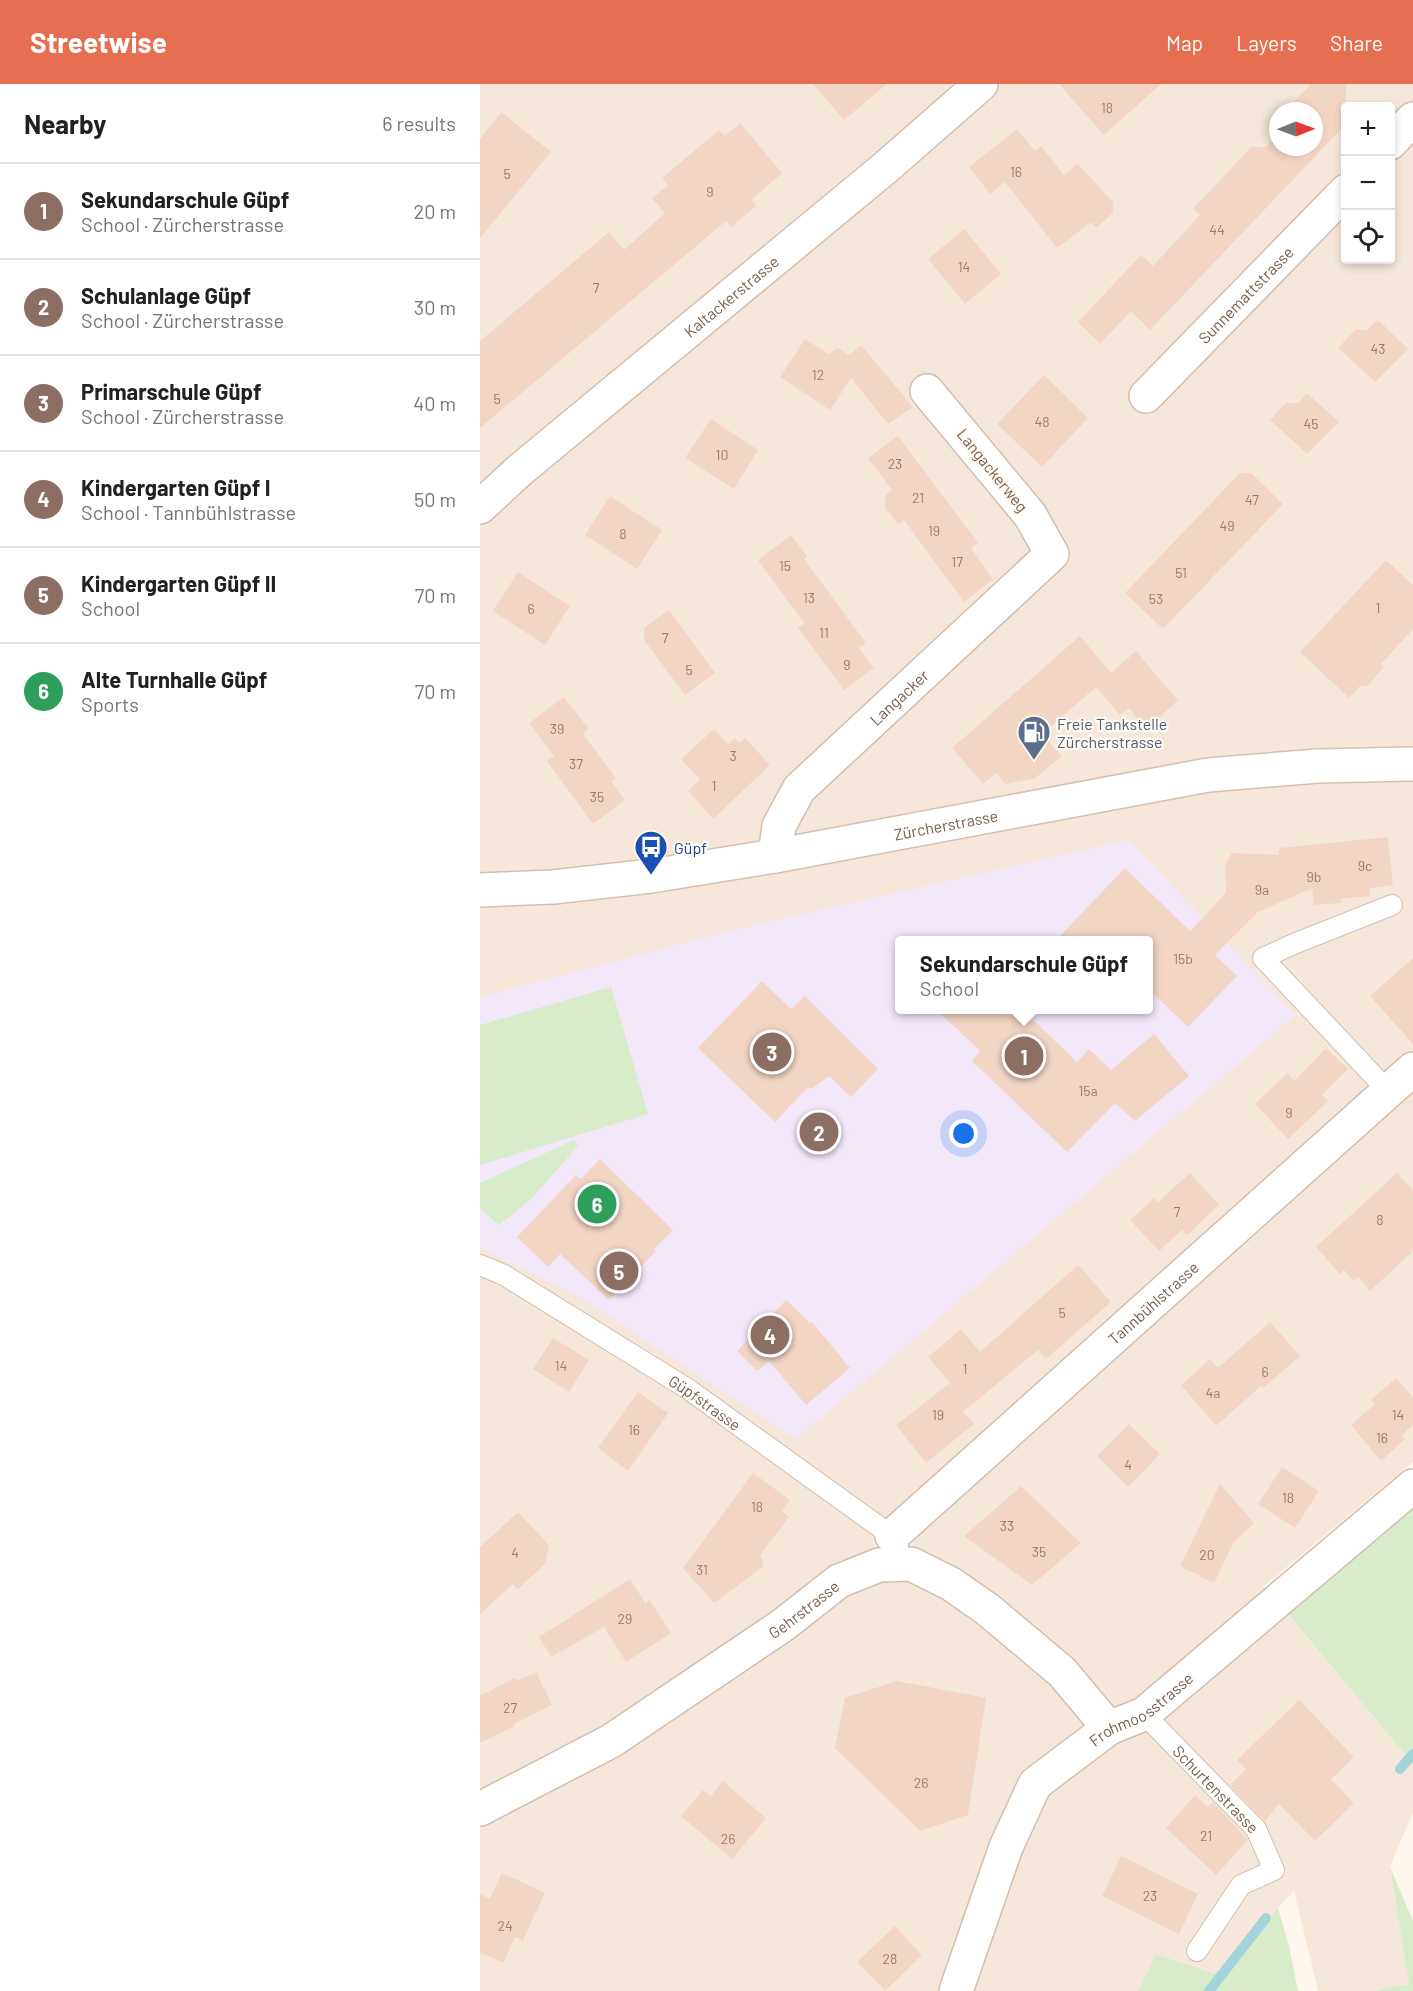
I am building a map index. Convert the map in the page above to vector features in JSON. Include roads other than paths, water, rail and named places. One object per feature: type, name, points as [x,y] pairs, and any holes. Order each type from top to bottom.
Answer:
[{"type":"street","name":"Kaltackerstrasse","points":[[480,507],[520,470],[877,176],[981,84]]},
{"type":"street","points":[[1395,138],[1413,119]]},
{"type":"street","name":"Sunnemattstrasse","points":[[1146,396],[1341,196]]},
{"type":"street","name":"Langackerweg","points":[[927,391],[1030,514],[1052,554]]},
{"type":"street","name":"Langacker","points":[[775,856],[779,826],[799,789],[1052,554]]},
{"type":"street","name":"Zürcherstrasse","points":[[480,890],[553,887],[640,877],[775,856],[1208,776],[1317,766],[1413,764]]},
{"type":"street","name":"Tannbühlstrasse","points":[[892,1536],[1413,1069]]},
{"type":"street","name":"Frohmoosstrasse","points":[[956,1991],[1006,1847],[1035,1784],[1109,1728],[1144,1714],[1413,1486]]},
{"type":"street","name":"Gehrstrasse","points":[[480,1809],[612,1740],[783,1625],[839,1581],[879,1565],[911,1564],[951,1584],[1062,1672],[1109,1728]]},
{"type":"lane","points":[[1388,1090],[1263,958],[1392,905]]},
{"type":"lane","name":"Güpfstrasse","points":[[480,1265],[504,1275],[688,1389],[892,1536],[911,1564]]},
{"type":"lane","name":"Schurtenstrasse","points":[[1144,1714],[1256,1829],[1274,1870],[1241,1885],[1197,1951]]},
{"type":"waterway","points":[[1400,1769],[1413,1754]]},
{"type":"waterway","points":[[1209,1991],[1266,1918]]},
{"type":"place","name":"Freie Tankstelle Zürcherstrasse","points":[[1034,761]]},
{"type":"place","name":"Güpf","points":[[651,876]]},
{"type":"place","name":"Primarschule Güpf","points":[[772,1052]]},
{"type":"place","name":"Sekundarschule Güpf","points":[[1024,1056]]},
{"type":"place","name":"Schulanlage Güpf","points":[[819,1132]]},
{"type":"place","name":"Alte Turnhalle Güpf","points":[[597,1204]]},
{"type":"place","name":"Kindergarten Güpf II","points":[[619,1271]]},
{"type":"place","name":"Kindergarten Güpf I","points":[[770,1335]]}]
